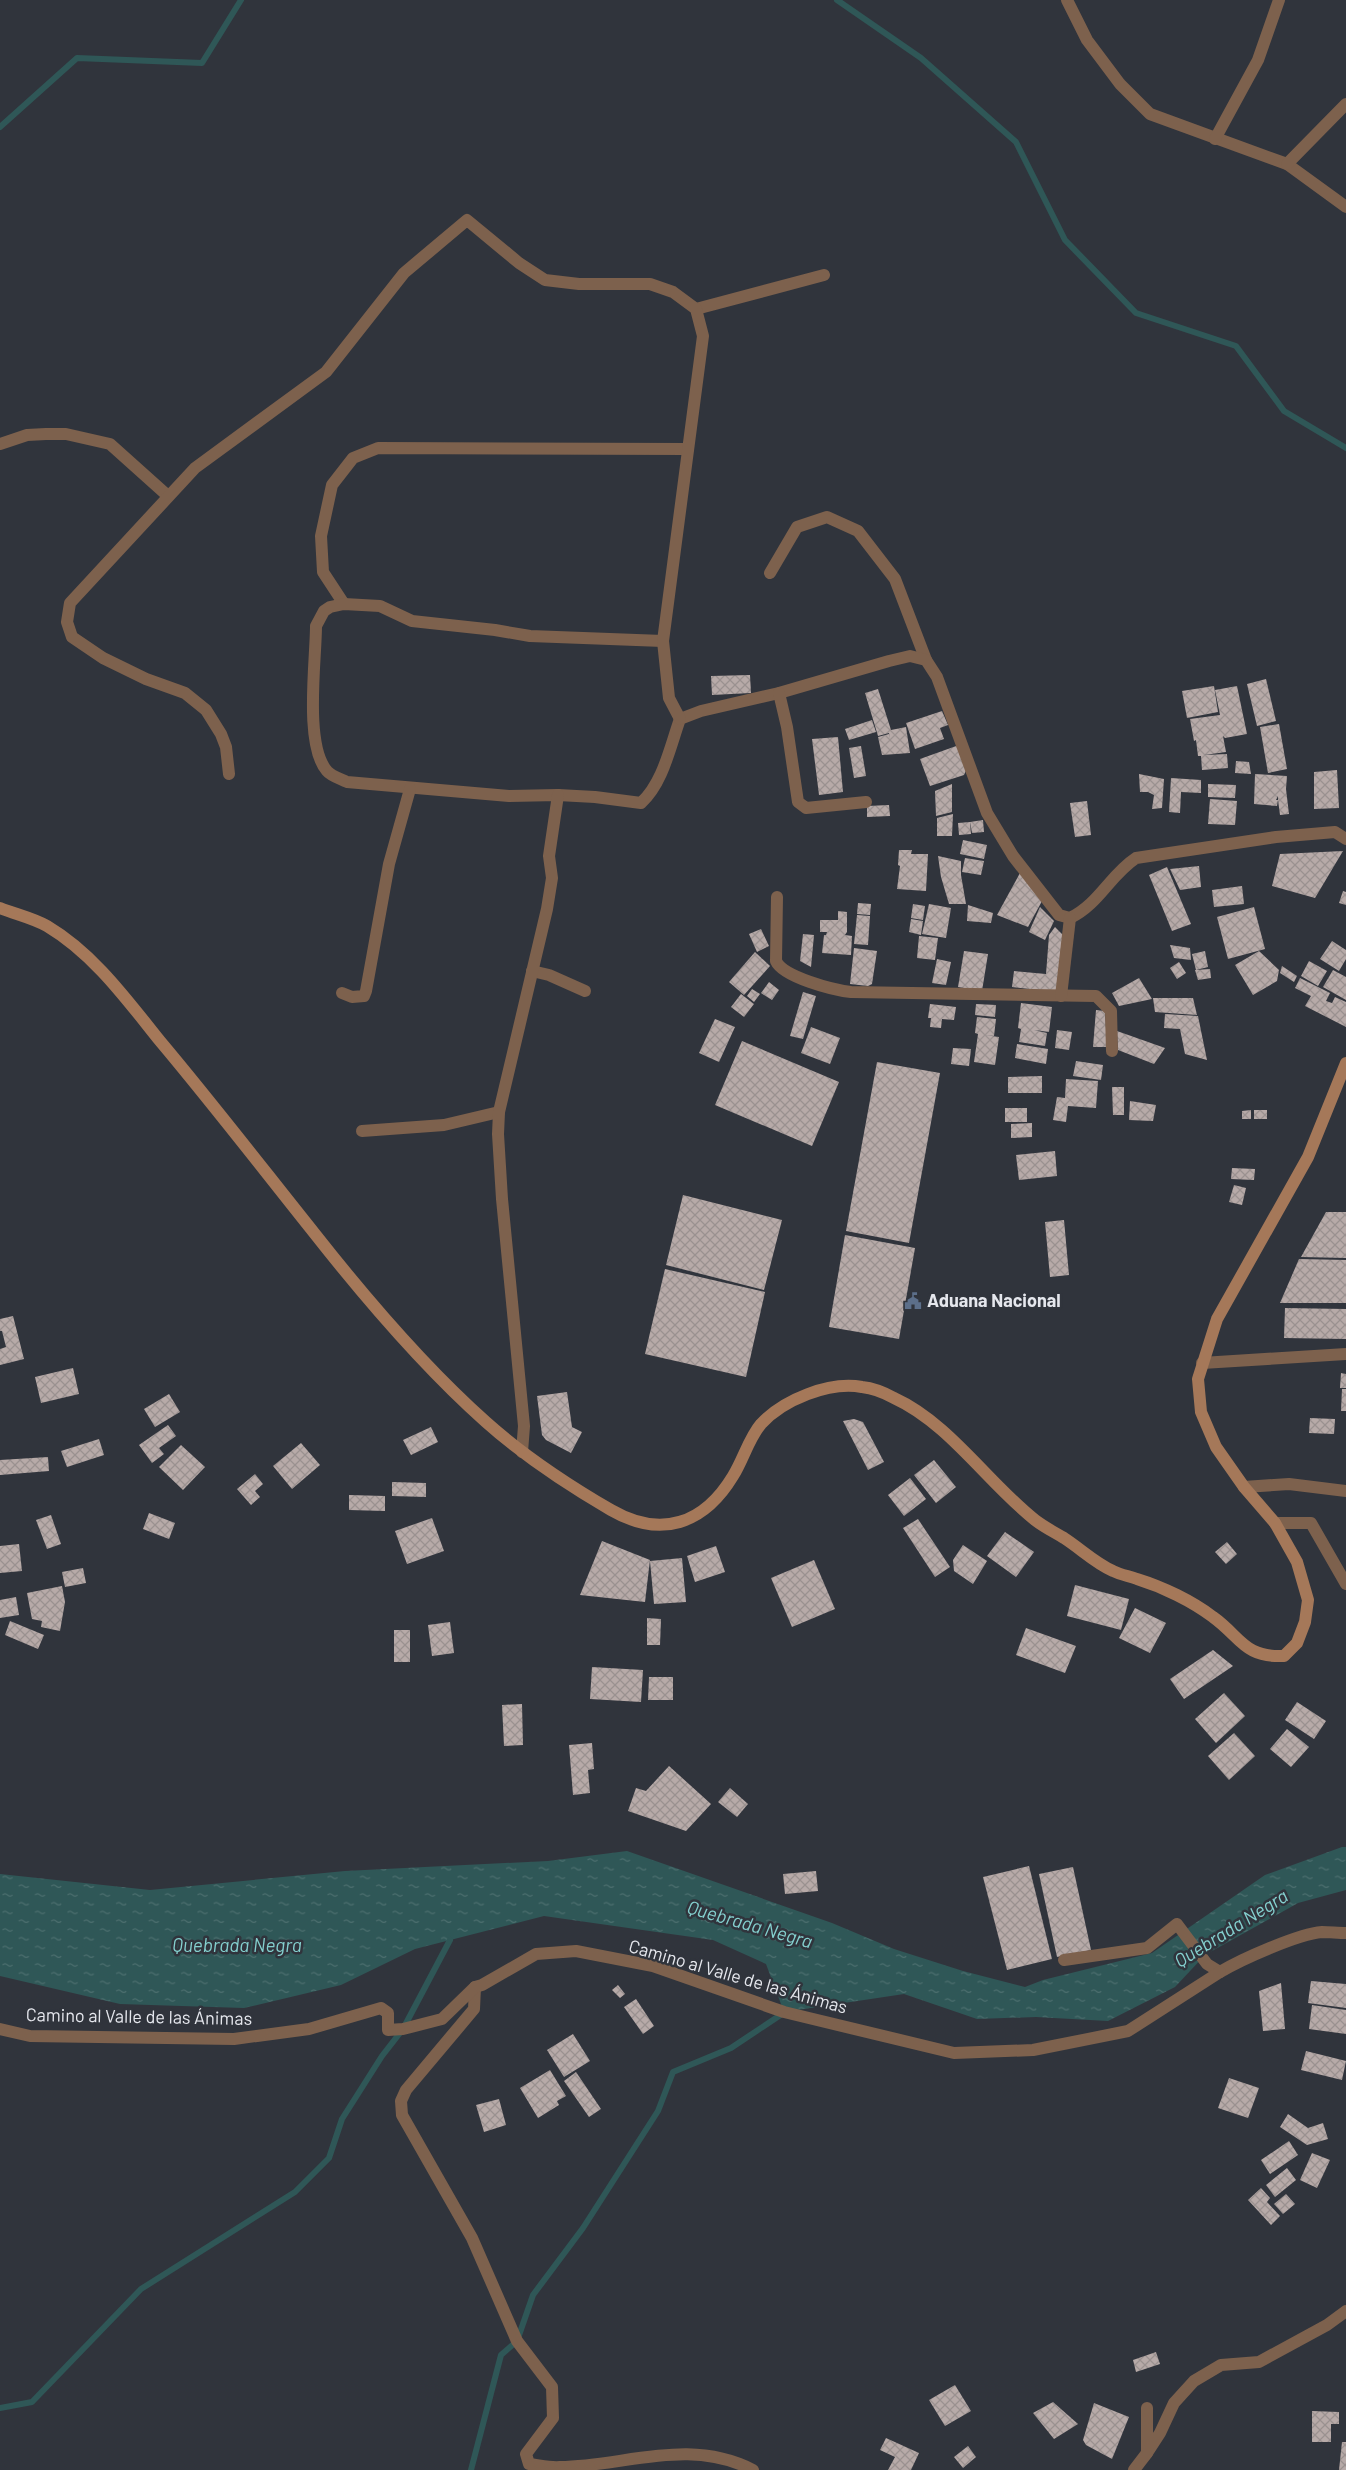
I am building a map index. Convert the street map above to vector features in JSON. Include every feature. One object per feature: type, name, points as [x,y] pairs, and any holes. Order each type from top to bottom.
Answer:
[{"type":"main road","points":[[0,908],[45,925],[84,953],[124,996],[388,1324],[484,1420],[522,1452],[614,1512],[634,1522],[657,1526],[681,1523],[709,1508],[731,1479],[759,1426],[773,1414],[788,1403],[804,1395],[828,1389],[860,1386],[895,1398],[929,1420],[1035,1520],[1096,1562],[1118,1574],[1139,1579],[1170,1592],[1214,1617],[1242,1644],[1265,1657],[1284,1656],[1297,1643],[1305,1622],[1308,1600],[1297,1562],[1275,1522],[1244,1487],[1216,1447],[1201,1412],[1198,1379],[1217,1319],[1308,1157],[1346,1063]]},
{"type":"street","points":[[1066,0],[1087,40],[1120,84],[1150,114],[1287,164],[1346,207]]},
{"type":"street","points":[[1215,139],[1258,60],[1279,0]]},
{"type":"street","points":[[1287,164],[1346,104]]},
{"type":"street","points":[[229,774],[226,747],[218,728],[206,710],[185,694],[146,679],[104,658],[72,637],[67,622],[70,603],[195,468],[326,372],[404,273],[467,220],[520,263],[545,280],[579,284],[650,284],[673,292],[696,309],[702,336],[663,640],[669,698],[680,719],[660,775],[649,796],[640,803],[558,795],[509,796],[410,789],[347,782],[327,771],[320,757],[313,715],[316,626],[324,611],[330,607],[344,604],[380,606],[412,621],[495,630],[530,636],[663,640]]},
{"type":"street","points":[[696,309],[824,275]]},
{"type":"street","points":[[0,444],[27,435],[46,434],[73,435],[110,444],[168,496]]},
{"type":"street","points":[[344,604],[323,572],[321,536],[332,486],[354,458],[378,448],[688,449]]},
{"type":"street","points":[[770,573],[797,527],[827,517],[858,531],[895,578],[926,660],[937,677],[987,813],[1014,856],[1058,915],[1070,918],[1090,906],[1123,866],[1136,858],[1276,837],[1335,832],[1346,839]]},
{"type":"street","points":[[680,719],[701,711],[779,693],[910,656],[926,660]]},
{"type":"street","points":[[779,693],[787,727],[798,802],[806,808],[866,802]]},
{"type":"street","points":[[342,993],[352,998],[364,996],[366,991],[389,864],[410,789]]},
{"type":"street","points":[[522,1452],[524,1426],[502,1199],[498,1134],[500,1112],[552,878],[549,856],[558,795]]},
{"type":"street","points":[[777,897],[776,961],[782,970],[812,982],[850,992],[1096,996],[1112,1011],[1112,1051]]},
{"type":"street","points":[[1061,996],[1070,918]]},
{"type":"street","points":[[532,971],[549,975],[585,991]]},
{"type":"street","points":[[362,1131],[444,1125],[500,1112]]},
{"type":"street","points":[[1202,1363],[1346,1354]]},
{"type":"street","points":[[1244,1487],[1289,1484],[1346,1491]]},
{"type":"street","points":[[1275,1522],[1311,1523],[1346,1584]]},
{"type":"street","points":[[1064,1960],[1147,1948],[1177,1924],[1207,1964],[1220,1972]]},
{"type":"street","name":"Camino al Valle de las Ánimas","points":[[0,2029],[30,2036],[234,2040],[309,2030],[381,2008],[388,2013],[388,2030],[403,2029],[442,2019],[475,1987],[482,1985],[536,1954],[576,1951],[653,1966],[784,2012],[954,2053],[1033,2050],[1128,2031],[1236,1962],[1284,1943],[1321,1932],[1346,1933]]},
{"type":"street","points":[[475,1987],[474,2009],[406,2090],[401,2101],[402,2115],[472,2238],[517,2341],[552,2386],[553,2418],[526,2454],[529,2464],[559,2468],[690,2453],[735,2461],[753,2470]]},
{"type":"street","points":[[1134,2470],[1160,2433],[1174,2403],[1194,2381],[1221,2365],[1259,2362],[1327,2325],[1346,2311]]},
{"type":"street","points":[[1147,2452],[1148,2408]]},
{"type":"water","name":"Quebrada Negra","points":[[1346,1847],[1346,1890],[1298,1903],[1205,1955],[1175,1987],[1108,2021],[1036,2017],[977,2019],[904,1994],[784,2012],[766,1964],[713,1940],[544,1916],[415,1949],[341,1985],[244,2008],[120,2004],[0,1976],[0,1874],[150,1890],[345,1871],[548,1861],[627,1851],[832,1923],[894,1949],[963,1971],[1025,1987],[1043,1980],[1152,1953],[1265,1875]]},
{"type":"building","points":[[750,675],[751,693],[712,695],[711,676]]},
{"type":"building","points":[[1266,679],[1276,721],[1257,726],[1247,684]]},
{"type":"building","points":[[1214,686],[1218,712],[1187,718],[1182,691]]},
{"type":"building","points":[[1237,686],[1247,734],[1225,738],[1223,736],[1226,752],[1204,755],[1227,754],[1228,768],[1202,770],[1201,756],[1198,756],[1190,719],[1220,715],[1215,690]]},
{"type":"building","points":[[878,689],[891,730],[906,727],[910,753],[882,755],[878,737],[889,734],[890,739],[889,733],[878,736],[865,693]]},
{"type":"building","points":[[942,711],[948,725],[940,728],[944,739],[915,749],[906,723]]},
{"type":"building","points":[[872,720],[876,732],[849,740],[845,729]]},
{"type":"building","points":[[1279,724],[1287,769],[1268,773],[1260,727]]},
{"type":"building","points":[[838,737],[843,792],[819,795],[812,739]]},
{"type":"building","points":[[959,745],[967,768],[964,775],[930,786],[920,759]]},
{"type":"building","points":[[861,746],[866,776],[854,778],[849,748]]},
{"type":"building","points":[[1236,761],[1249,762],[1251,774],[1235,773]]},
{"type":"building","points":[[1337,770],[1339,808],[1314,809],[1314,772]]},
{"type":"building","points":[[1139,774],[1164,779],[1162,808],[1152,809],[1154,795],[1148,792],[1140,792]]},
{"type":"building","points":[[1255,774],[1287,776],[1286,789],[1289,814],[1280,815],[1278,800],[1277,806],[1254,804]]},
{"type":"building","points":[[1171,778],[1201,780],[1201,793],[1181,792],[1180,813],[1169,812]]},
{"type":"building","points":[[952,784],[952,812],[936,816],[935,791]]},
{"type":"building","points":[[1208,784],[1236,785],[1235,798],[1208,797]]},
{"type":"building","points":[[1210,799],[1237,801],[1235,825],[1208,824]]},
{"type":"building","points":[[1087,801],[1091,835],[1075,837],[1070,803]]},
{"type":"building","points":[[889,805],[890,816],[867,817],[867,806]]},
{"type":"building","points":[[953,814],[952,836],[937,836],[937,818]]},
{"type":"building","points":[[983,820],[984,832],[972,833],[970,822]]},
{"type":"building","points":[[970,822],[971,834],[959,835],[958,823]]},
{"type":"building","points":[[963,840],[987,845],[984,859],[960,854]]},
{"type":"building","points":[[899,850],[912,850],[911,854],[928,854],[926,891],[897,889],[900,866],[898,865]]},
{"type":"building","points":[[1343,851],[1315,898],[1272,886],[1280,854]]},
{"type":"building","points":[[938,856],[961,861],[961,875],[966,904],[949,904],[941,877]]},
{"type":"building","points":[[965,858],[984,861],[981,875],[962,872]]},
{"type":"building","points":[[1199,866],[1201,887],[1180,890],[1170,869]]},
{"type":"building","points":[[1167,867],[1191,924],[1172,931],[1149,875]]},
{"type":"building","points":[[1020,873],[1042,901],[1028,927],[997,915]]},
{"type":"building","points":[[1242,886],[1244,904],[1214,907],[1212,890]]},
{"type":"building","points":[[1343,891],[1346,892],[1346,905],[1339,903]]},
{"type":"building","points":[[858,903],[871,904],[870,915],[857,914]]},
{"type":"building","points":[[913,904],[925,906],[923,920],[911,918]]},
{"type":"building","points":[[929,904],[951,908],[946,938],[922,934]]},
{"type":"building","points":[[968,905],[993,913],[991,923],[967,921]]},
{"type":"building","points":[[1040,907],[1054,921],[1045,940],[1029,932]]},
{"type":"building","points":[[1254,907],[1265,949],[1228,959],[1217,917]]},
{"type":"building","points":[[838,911],[847,912],[847,932],[845,935],[852,936],[851,955],[822,953],[824,935],[827,932],[820,932],[820,920],[838,920]]},
{"type":"building","points":[[857,915],[870,916],[868,945],[854,944]]},
{"type":"building","points":[[911,919],[923,921],[921,935],[909,932]]},
{"type":"building","points":[[1055,927],[1064,936],[1057,992],[1012,987],[1014,971],[1046,974],[1049,935]]},
{"type":"building","points":[[761,929],[769,946],[757,952],[749,934]]},
{"type":"building","points":[[803,934],[814,935],[811,967],[800,961]]},
{"type":"building","points":[[919,936],[938,938],[935,960],[917,958]]},
{"type":"building","points":[[1332,941],[1346,950],[1346,959],[1339,971],[1320,959]]},
{"type":"building","points":[[1170,945],[1190,948],[1191,960],[1174,958]]},
{"type":"building","points":[[854,948],[877,951],[872,984],[868,986],[850,984]]},
{"type":"building","points":[[964,951],[988,954],[982,991],[958,987]]},
{"type":"building","points":[[1205,951],[1208,967],[1196,970],[1192,954]]},
{"type":"building","points":[[1259,951],[1279,970],[1277,981],[1253,995],[1235,965]]},
{"type":"building","points":[[755,952],[770,966],[744,995],[729,982]]},
{"type":"building","points":[[937,959],[951,962],[946,985],[932,983]]},
{"type":"building","points":[[1309,961],[1327,971],[1318,986],[1301,976]]},
{"type":"building","points":[[1179,962],[1186,973],[1177,979],[1170,968]]},
{"type":"building","points":[[1282,966],[1297,976],[1294,982],[1280,973]]},
{"type":"building","points":[[1210,969],[1211,978],[1198,980],[1195,970]]},
{"type":"building","points":[[1333,970],[1346,977],[1346,1000],[1323,987]]},
{"type":"building","points":[[1139,978],[1152,999],[1119,1006],[1112,993]]},
{"type":"building","points":[[1300,978],[1330,993],[1326,1001],[1332,1003],[1335,997],[1346,1002],[1346,1027],[1305,1006],[1311,996],[1295,988]]},
{"type":"building","points":[[769,982],[779,990],[772,1000],[761,993]]},
{"type":"building","points":[[752,989],[760,994],[754,1002],[747,996]]},
{"type":"building","points":[[803,992],[816,996],[803,1039],[790,1036]]},
{"type":"building","points":[[741,994],[754,1004],[744,1017],[731,1007]]},
{"type":"building","points":[[1153,998],[1193,998],[1197,1015],[1155,1012]]},
{"type":"building","points":[[1021,1003],[1052,1007],[1049,1032],[1034,1030],[1047,1033],[1045,1046],[1019,1042],[1021,1029],[1018,1028]]},
{"type":"building","points":[[930,1004],[956,1007],[954,1020],[942,1019],[941,1028],[930,1027],[931,1018],[928,1018]]},
{"type":"building","points":[[976,1004],[996,1005],[995,1017],[975,1015]]},
{"type":"building","points":[[1096,1010],[1105,1011],[1107,1047],[1093,1047]]},
{"type":"building","points":[[1165,1014],[1198,1016],[1207,1060],[1185,1054],[1180,1029],[1164,1028]]},
{"type":"building","points":[[977,1017],[996,1019],[994,1036],[985,1035],[999,1037],[995,1065],[974,1062],[978,1034],[975,1033]]},
{"type":"building","points":[[715,1019],[735,1027],[719,1062],[699,1053]]},
{"type":"building","points":[[811,1027],[840,1038],[830,1064],[801,1053]]},
{"type":"building","points":[[1057,1030],[1072,1032],[1069,1050],[1055,1048]]},
{"type":"building","points":[[1117,1031],[1165,1048],[1154,1064],[1118,1050]]},
{"type":"building","points":[[742,1041],[839,1082],[812,1146],[715,1105]]},
{"type":"building","points":[[1017,1044],[1048,1049],[1046,1064],[1015,1058]]},
{"type":"building","points":[[953,1048],[971,1049],[969,1066],[951,1064]]},
{"type":"building","points":[[1076,1061],[1103,1065],[1101,1080],[1073,1076]]},
{"type":"building","points":[[877,1062],[940,1073],[909,1243],[846,1231]]},
{"type":"building","points":[[1042,1076],[1042,1093],[1008,1093],[1008,1077]]},
{"type":"building","points":[[1066,1079],[1098,1081],[1096,1108],[1068,1106],[1066,1122],[1053,1120],[1057,1097],[1065,1098]]},
{"type":"building","points":[[1112,1087],[1124,1087],[1124,1115],[1113,1115]]},
{"type":"building","points":[[1130,1101],[1156,1105],[1153,1121],[1129,1120]]},
{"type":"building","points":[[1005,1108],[1027,1108],[1027,1122],[1005,1122]]},
{"type":"building","points":[[1251,1110],[1251,1119],[1242,1119],[1242,1111]]},
{"type":"building","points":[[1254,1110],[1267,1110],[1267,1119],[1254,1119]]},
{"type":"building","points":[[1032,1123],[1032,1137],[1011,1138],[1011,1124]]},
{"type":"building","points":[[1055,1151],[1057,1176],[1019,1180],[1016,1155]]},
{"type":"building","points":[[1232,1168],[1255,1169],[1254,1180],[1231,1179]]},
{"type":"building","points":[[1234,1185],[1246,1188],[1242,1205],[1229,1202]]},
{"type":"building","points":[[683,1195],[782,1220],[764,1290],[666,1265]]},
{"type":"building","points":[[1326,1212],[1346,1212],[1346,1258],[1301,1257]]},
{"type":"building","points":[[1064,1220],[1069,1275],[1050,1277],[1045,1222]]},
{"type":"building","points":[[845,1235],[915,1248],[899,1339],[829,1327]]},
{"type":"building","points":[[1299,1259],[1346,1260],[1346,1303],[1280,1303]]},
{"type":"building","points":[[665,1269],[765,1292],[746,1377],[645,1354]]},
{"type":"building","points":[[1285,1308],[1346,1309],[1346,1339],[1284,1338]]},
{"type":"building","points":[[13,1316],[24,1359],[0,1365],[0,1349],[6,1347],[2,1331],[0,1331],[0,1319]]},
{"type":"building","points":[[73,1368],[79,1394],[41,1403],[35,1377]]},
{"type":"building","points":[[1341,1373],[1346,1374],[1346,1388],[1340,1388]]},
{"type":"building","points":[[1342,1389],[1346,1389],[1346,1411],[1341,1411]]},
{"type":"building","points":[[567,1392],[572,1427],[582,1432],[571,1453],[546,1440],[542,1435],[537,1396]]},
{"type":"building","points":[[169,1394],[180,1412],[155,1427],[144,1409]]},
{"type":"building","points":[[1310,1418],[1335,1419],[1334,1434],[1309,1433]]},
{"type":"building","points":[[854,1419],[863,1422],[884,1462],[868,1470],[843,1421]]},
{"type":"building","points":[[168,1425],[176,1436],[159,1448],[164,1454],[152,1463],[139,1445]]},
{"type":"building","points":[[431,1427],[438,1442],[411,1455],[403,1440]]},
{"type":"building","points":[[99,1439],[104,1455],[67,1467],[61,1451]]},
{"type":"building","points":[[301,1443],[320,1465],[292,1489],[273,1466]]},
{"type":"building","points":[[181,1445],[205,1467],[183,1490],[159,1467]]},
{"type":"building","points":[[48,1457],[49,1471],[0,1475],[0,1460]]},
{"type":"building","points":[[934,1460],[956,1487],[936,1503],[914,1475]]},
{"type":"building","points":[[255,1474],[263,1484],[255,1491],[260,1497],[251,1505],[237,1489]]},
{"type":"building","points":[[910,1478],[926,1499],[904,1516],[888,1495]]},
{"type":"building","points":[[392,1482],[426,1483],[426,1497],[392,1496]]},
{"type":"building","points":[[349,1495],[385,1496],[385,1511],[349,1510]]},
{"type":"building","points":[[149,1513],[175,1523],[169,1539],[143,1529]]},
{"type":"building","points":[[51,1515],[61,1544],[47,1549],[36,1520]]},
{"type":"building","points":[[432,1518],[444,1551],[407,1564],[395,1531]]},
{"type":"building","points":[[918,1519],[950,1567],[935,1577],[903,1528]]},
{"type":"building","points":[[1005,1532],[1034,1552],[1016,1577],[987,1556]]},
{"type":"building","points":[[602,1541],[650,1560],[645,1602],[580,1595]]},
{"type":"building","points":[[1227,1542],[1237,1554],[1226,1564],[1215,1552]]},
{"type":"building","points":[[19,1544],[22,1571],[0,1573],[0,1546]]},
{"type":"building","points":[[963,1545],[987,1561],[973,1584],[954,1571],[953,1560]]},
{"type":"building","points":[[716,1546],[725,1572],[695,1582],[687,1556]]},
{"type":"building","points":[[682,1558],[686,1602],[654,1604],[650,1561]]},
{"type":"building","points":[[814,1560],[835,1609],[792,1627],[771,1578]]},
{"type":"building","points":[[83,1568],[86,1583],[65,1587],[62,1572]]},
{"type":"building","points":[[1075,1585],[1129,1599],[1121,1630],[1067,1616]]},
{"type":"building","points":[[62,1586],[65,1602],[60,1631],[41,1627],[42,1621],[32,1619],[27,1593]]},
{"type":"building","points":[[16,1597],[19,1615],[0,1618],[0,1600]]},
{"type":"building","points":[[1135,1608],[1166,1623],[1150,1653],[1119,1638]]},
{"type":"building","points":[[647,1618],[661,1619],[660,1645],[647,1645]]},
{"type":"building","points":[[10,1621],[44,1635],[38,1649],[5,1635]]},
{"type":"building","points":[[450,1622],[454,1653],[432,1656],[428,1625]]},
{"type":"building","points":[[1026,1628],[1076,1646],[1065,1673],[1016,1655]]},
{"type":"building","points":[[394,1630],[410,1630],[410,1662],[394,1662]]},
{"type":"building","points":[[1213,1650],[1233,1666],[1184,1699],[1170,1679]]},
{"type":"building","points":[[592,1667],[643,1670],[641,1702],[590,1699]]},
{"type":"building","points":[[649,1677],[673,1677],[673,1700],[648,1700]]},
{"type":"building","points":[[1224,1693],[1245,1716],[1216,1743],[1195,1719]]},
{"type":"building","points":[[1297,1702],[1326,1721],[1314,1739],[1285,1720]]},
{"type":"building","points":[[522,1704],[523,1745],[504,1746],[502,1705]]},
{"type":"building","points":[[1287,1729],[1309,1747],[1291,1767],[1270,1749]]},
{"type":"building","points":[[1234,1733],[1255,1756],[1229,1780],[1208,1756]]},
{"type":"building","points":[[592,1743],[594,1769],[588,1770],[590,1793],[573,1795],[569,1745]]},
{"type":"building","points":[[669,1766],[711,1804],[686,1831],[628,1811],[636,1788],[646,1791]]},
{"type":"building","points":[[730,1788],[748,1804],[737,1817],[718,1802]]},
{"type":"building","points":[[1029,1866],[1052,1959],[1007,1970],[983,1877]]},
{"type":"building","points":[[1073,1867],[1091,1950],[1057,1957],[1039,1874]]},
{"type":"building","points":[[816,1871],[818,1891],[785,1894],[783,1874]]},
{"type":"building","points":[[1311,1981],[1346,1984],[1346,2008],[1308,2003]]},
{"type":"building","points":[[1281,1983],[1285,2029],[1263,2031],[1259,1991]]},
{"type":"building","points":[[618,1985],[625,1994],[620,1998],[612,1990]]},
{"type":"building","points":[[636,1999],[654,2026],[643,2034],[624,2007]]},
{"type":"building","points":[[1312,2005],[1346,2010],[1346,2034],[1309,2029]]},
{"type":"building","points":[[573,2034],[590,2061],[564,2077],[547,2050]]},
{"type":"building","points":[[1306,2051],[1346,2061],[1342,2080],[1301,2070]]},
{"type":"building","points":[[550,2070],[566,2096],[557,2101],[559,2105],[538,2118],[520,2088]]},
{"type":"building","points":[[576,2072],[601,2109],[589,2117],[564,2081]]},
{"type":"building","points":[[1229,2078],[1259,2088],[1248,2118],[1218,2108]]},
{"type":"building","points":[[499,2099],[506,2125],[484,2132],[476,2105]]},
{"type":"building","points":[[1288,2114],[1308,2128],[1323,2123],[1328,2139],[1307,2145],[1280,2127]]},
{"type":"building","points":[[1289,2141],[1298,2155],[1270,2174],[1261,2160]]},
{"type":"building","points":[[1312,2153],[1330,2160],[1317,2188],[1300,2180]]},
{"type":"building","points":[[1287,2168],[1296,2180],[1275,2197],[1266,2185]]},
{"type":"building","points":[[1261,2188],[1270,2198],[1267,2202],[1280,2216],[1271,2225],[1248,2200]]},
{"type":"building","points":[[1286,2194],[1295,2204],[1283,2214],[1274,2204]]},
{"type":"building","points":[[1156,2352],[1160,2364],[1136,2372],[1133,2360]]},
{"type":"building","points":[[955,2385],[971,2411],[945,2426],[929,2400]]},
{"type":"building","points":[[1053,2402],[1078,2424],[1054,2439],[1033,2413]]},
{"type":"building","points":[[1094,2403],[1129,2417],[1112,2459],[1086,2445],[1083,2440]]},
{"type":"building","points":[[1312,2411],[1339,2412],[1339,2424],[1331,2424],[1331,2442],[1312,2442]]},
{"type":"building","points":[[886,2438],[919,2453],[911,2470],[888,2470],[895,2457],[880,2450]]},
{"type":"building","points":[[1342,2442],[1346,2442],[1346,2470],[1339,2470]]},
{"type":"building","points":[[968,2446],[976,2457],[963,2468],[954,2457]]},
{"type":"waterway","points":[[0,127],[77,58],[202,63],[241,0]]},
{"type":"waterway","points":[[837,0],[921,58],[1016,142],[1065,240],[1136,313],[1236,346],[1284,411],[1346,448]]},
{"type":"waterway","points":[[0,2408],[32,2402],[141,2289],[295,2192],[329,2158],[342,2119],[382,2056],[403,2029],[450,1940]]},
{"type":"waterway","points":[[471,2470],[501,2355],[517,2341],[533,2295],[583,2228],[658,2111],[673,2072],[731,2048],[785,2012]]},
{"type":"place","name":"Aduana Nacional","points":[[913,1301]]}]
